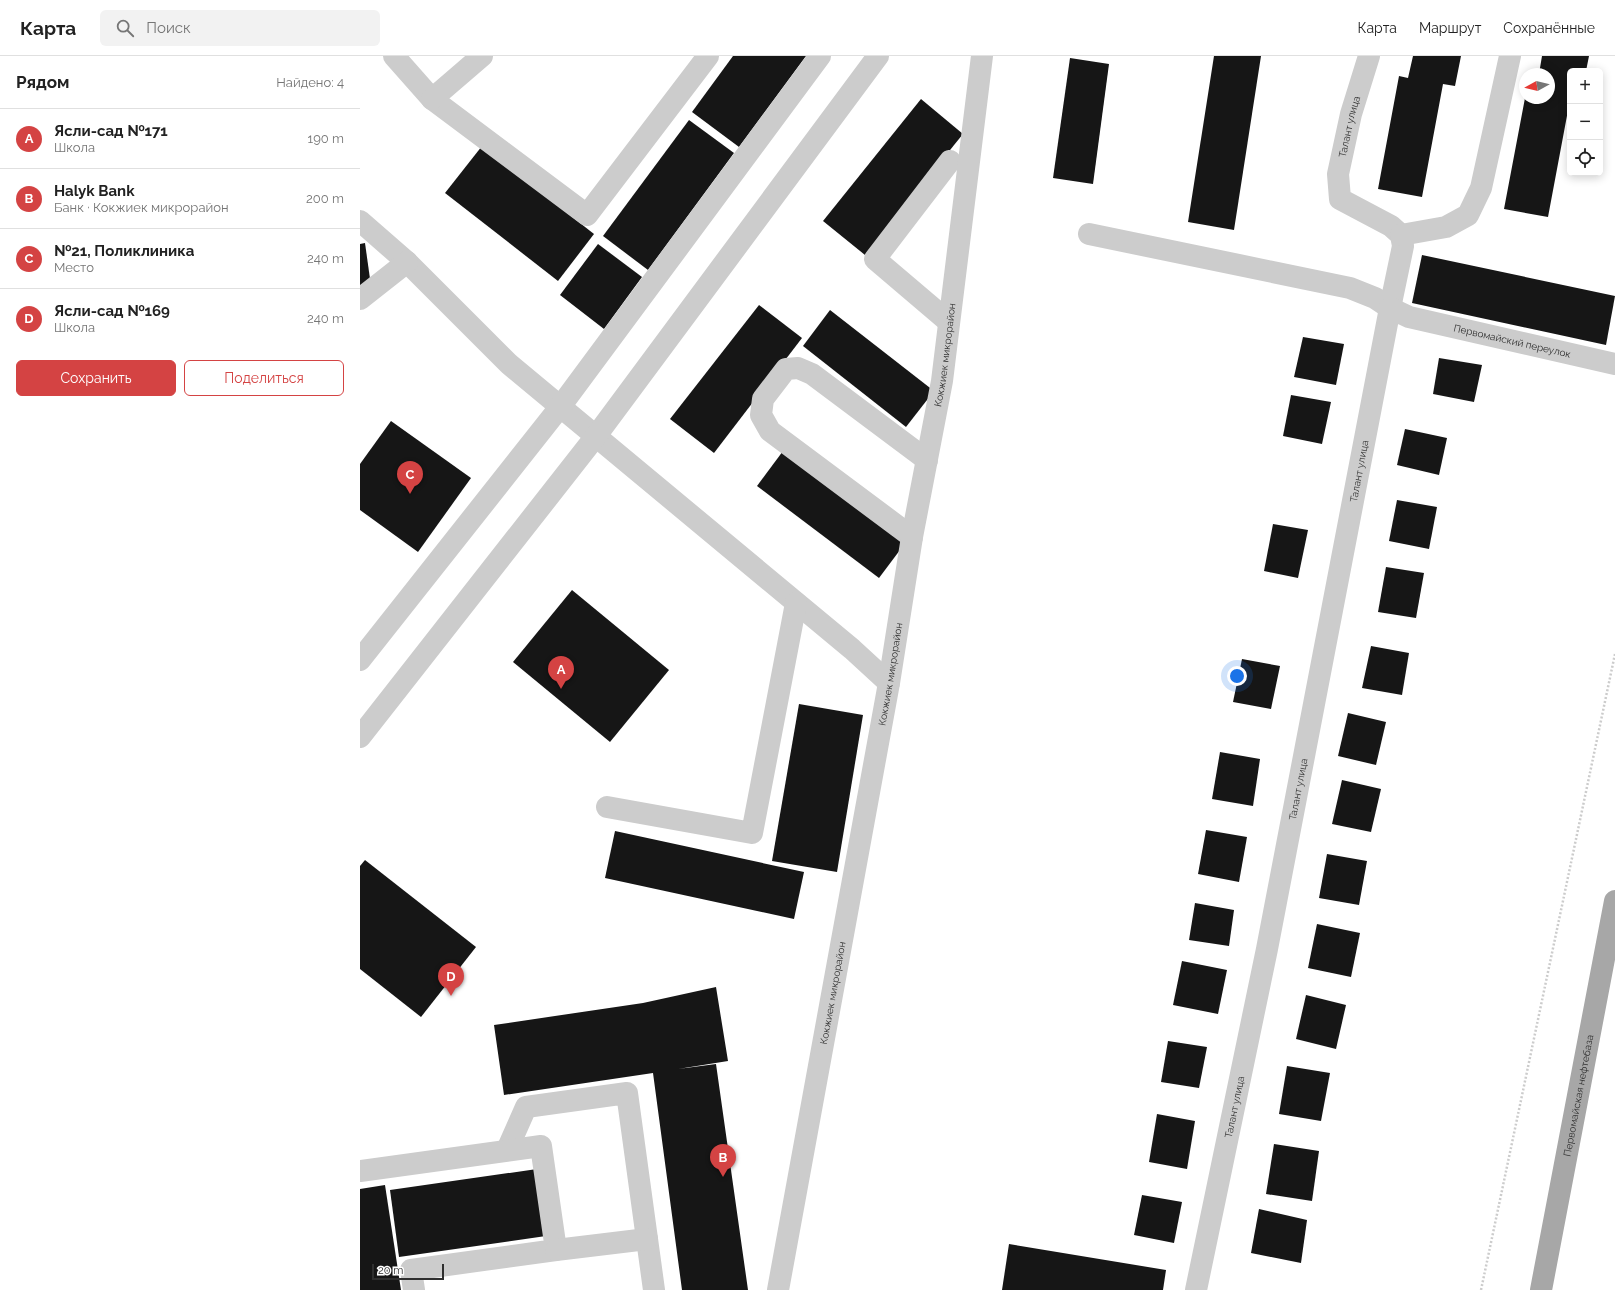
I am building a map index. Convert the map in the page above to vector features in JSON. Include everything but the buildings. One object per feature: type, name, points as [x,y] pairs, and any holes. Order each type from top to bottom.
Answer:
[{"type":"main road","name":"Первомайская нефтебаза","points":[[1541,1290],[1615,901]]},
{"type":"street","points":[[394,56],[432,99],[587,215],[708,56]]},
{"type":"street","points":[[432,99],[482,56]]},
{"type":"street","points":[[360,660],[560,407],[820,56]]},
{"type":"street","points":[[360,737],[596,436],[878,56]]},
{"type":"street","name":"Кокжиек микрорайон","points":[[778,1290],[889,683],[912,537],[942,381],[982,56]]},
{"type":"street","name":"Талант улица","points":[[1196,1290],[1400,313],[1403,246],[1401,235],[1391,226],[1340,199],[1338,174],[1351,114],[1369,56]]},
{"type":"street","points":[[1401,235],[1446,227],[1468,215],[1481,188],[1510,56]]},
{"type":"street","points":[[949,322],[875,259],[950,161]]},
{"type":"street","points":[[360,221],[407,262],[509,364],[852,649],[889,683]]},
{"type":"street","name":"Первомайский переулок","points":[[1089,234],[1350,288],[1375,298],[1400,313],[1615,364]]},
{"type":"street","points":[[360,299],[407,262]]},
{"type":"street","points":[[912,537],[770,432],[761,414],[763,399],[786,369],[798,368],[812,374],[927,460]]},
{"type":"street","points":[[607,807],[752,833],[796,603]]},
{"type":"street","points":[[507,1150],[526,1107],[627,1093],[654,1290]]},
{"type":"street","points":[[360,1171],[541,1146],[556,1250]]},
{"type":"street","points":[[414,1290],[411,1270],[647,1239]]},
{"type":"path","points":[[1481,1290],[1615,654]]},
{"type":"place","name":"№21, Поликлиника","points":[[410,494]]},
{"type":"place","name":"Ясли-сад №171","points":[[561,689]]},
{"type":"place","name":"Ясли-сад №169","points":[[451,996]]},
{"type":"place","name":"Halyk Bank","points":[[723,1177]]}]
